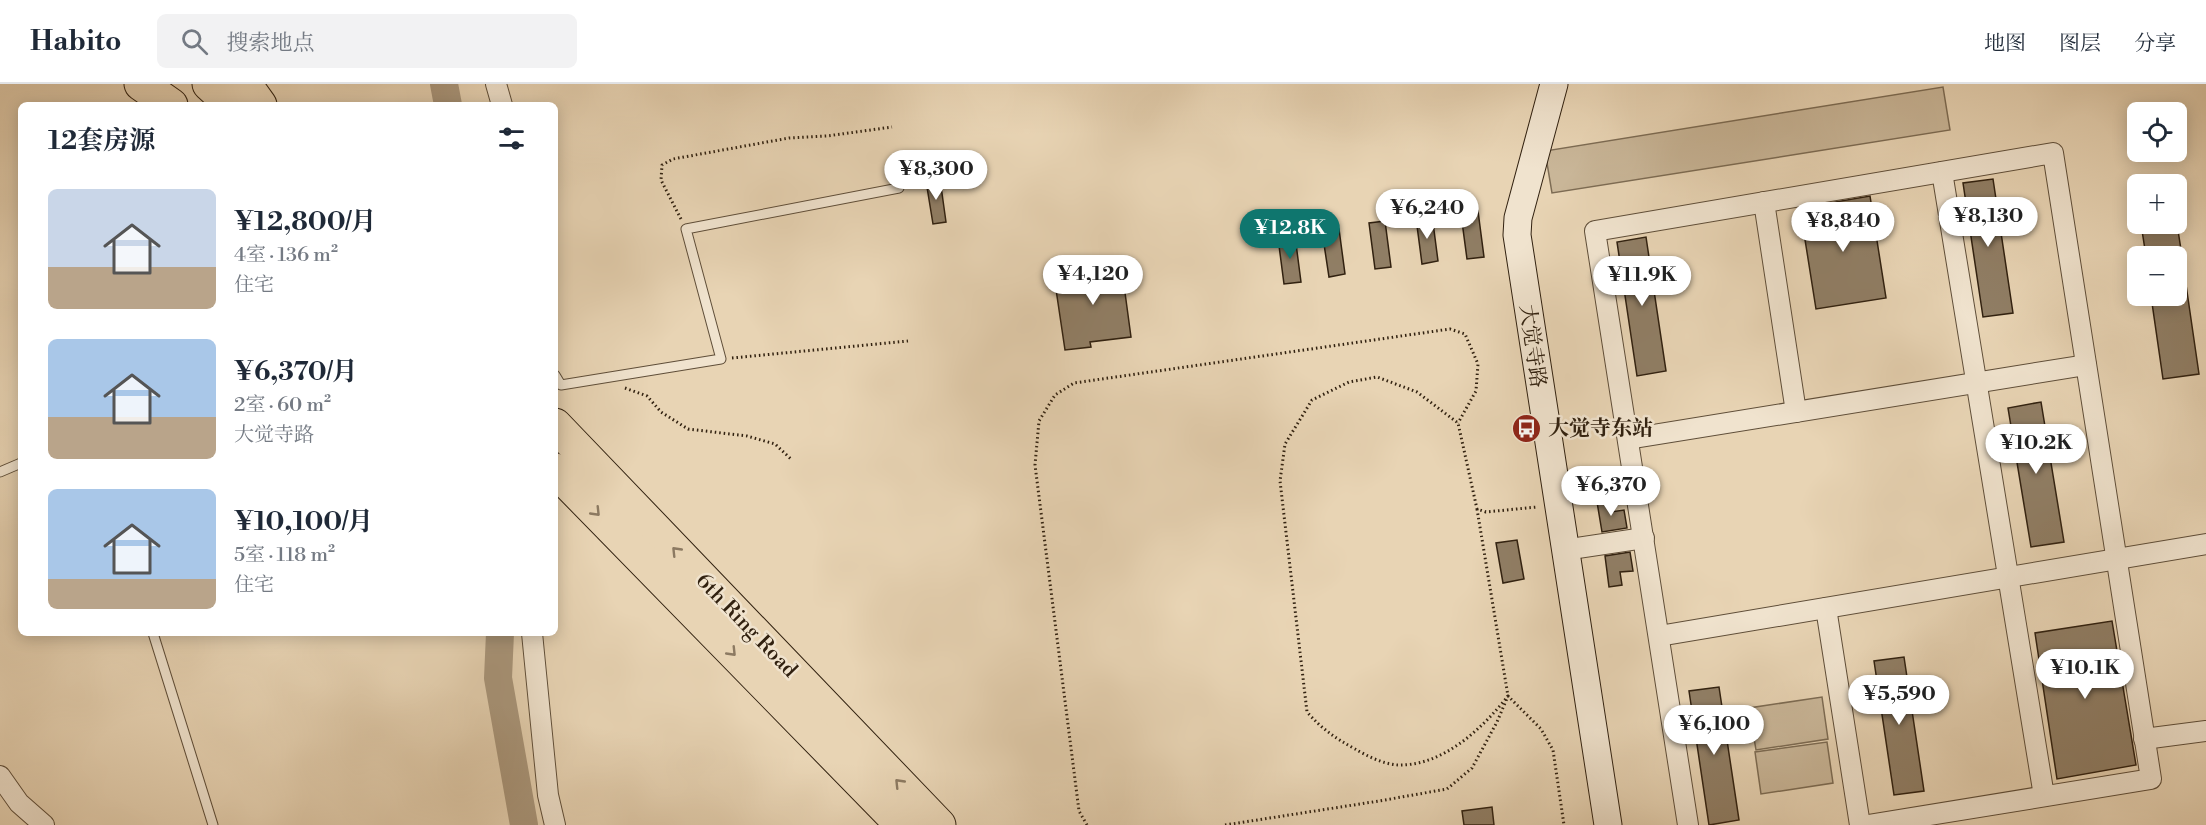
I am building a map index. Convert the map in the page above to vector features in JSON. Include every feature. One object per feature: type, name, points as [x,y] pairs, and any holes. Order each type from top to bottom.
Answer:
[{"type":"highway","points":[[141,84],[167,102]]},
{"type":"highway","points":[[171,84],[190,102]]},
{"type":"highway","points":[[209,84],[229,102]]},
{"type":"highway","points":[[245,84],[258,102]]},
{"type":"highway","name":"6th Ring Road","points":[[558,428],[939,825]]},
{"type":"highway","name":"6th Ring Road","points":[[558,473],[902,825]]},
{"type":"main road","name":"大觉寺路","points":[[1554,84],[1518,218],[1517,235],[1608,825]]},
{"type":"street","points":[[496,84],[501,102]]},
{"type":"street","points":[[1688,825],[1595,231],[2053,153],[2151,779],[1868,825]]},
{"type":"street","points":[[1942,172],[2044,796]]},
{"type":"street","points":[[1764,202],[1796,412]]},
{"type":"street","points":[[1628,439],[2086,365]]},
{"type":"street","points":[[1564,550],[1644,538]]},
{"type":"street","points":[[1659,636],[2206,544]]},
{"type":"street","points":[[1826,608],[1860,825]]},
{"type":"street","points":[[532,636],[548,795],[555,825]]},
{"type":"street","points":[[2145,739],[2206,731]]},
{"type":"street","points":[[0,776],[19,803],[44,825]]},
{"type":"lane","points":[[558,380],[561,385],[721,359],[686,229],[899,188]]},
{"type":"lane","points":[[0,472],[18,464]]},
{"type":"lane","points":[[154,636],[213,825]]},
{"type":"path","points":[[686,229],[661,180],[662,165],[673,159],[789,138],[827,136],[892,127]]},
{"type":"path","points":[[1087,825],[1079,811],[1035,465],[1039,421],[1055,395],[1074,383],[1450,329],[1465,334],[1478,363],[1476,391],[1458,423]]},
{"type":"path","points":[[721,359],[908,341]]},
{"type":"path","points":[[1225,825],[1447,789],[1472,768],[1497,723],[1508,696],[1478,509],[1458,423],[1417,392],[1377,377],[1348,381],[1312,400],[1285,444],[1280,481],[1307,712],[1323,729],[1371,758],[1395,765],[1415,764],[1455,748],[1495,713],[1508,696]]},
{"type":"path","points":[[600,379],[647,396],[661,412],[688,429],[747,436],[775,444],[792,460]]},
{"type":"path","points":[[1478,509],[1486,512],[1557,504]]},
{"type":"path","points":[[1508,696],[1541,729],[1553,750],[1564,825]]},
{"type":"shaded area","points":[[1943,87],[1950,130],[1552,193],[1545,151]]},
{"type":"shaded area","points":[[1822,697],[1828,739],[1756,750],[1749,708]]},
{"type":"shaded area","points":[[1827,742],[1833,783],[1761,794],[1755,752]]},
{"type":"building","points":[[940,179],[946,222],[933,224],[926,181]]},
{"type":"building","points":[[1993,179],[2013,313],[1983,317],[1963,183]]},
{"type":"building","points":[[1870,196],[1886,298],[1816,309],[1800,208]]},
{"type":"building","points":[[1478,211],[1484,257],[1467,259],[1461,214]]},
{"type":"building","points":[[1432,215],[1438,261],[1422,264],[1416,218]]},
{"type":"building","points":[[1385,221],[1391,267],[1375,269],[1369,223]]},
{"type":"building","points":[[1339,229],[1345,274],[1329,277],[1322,231]]},
{"type":"building","points":[[2143,234],[2179,234],[2180,246],[2144,246]]},
{"type":"building","points":[[1295,236],[1301,282],[1284,284],[1278,238]]},
{"type":"building","points":[[1646,237],[1666,371],[1637,376],[1617,242]]},
{"type":"building","points":[[1121,263],[1131,337],[1090,342],[1091,347],[1065,350],[1054,276],[1095,270],[1094,266]]},
{"type":"building","points":[[2187,292],[2199,374],[2163,379],[2152,306],[2187,306]]},
{"type":"building","points":[[2041,402],[2064,542],[2031,547],[2008,408]]},
{"type":"building","points":[[1610,500],[1611,512],[1624,510],[1627,528],[1602,532],[1597,502]]},
{"type":"building","points":[[1517,540],[1524,579],[1503,583],[1496,543]]},
{"type":"building","points":[[1630,552],[1633,571],[1620,572],[1622,585],[1609,587],[1605,556]]},
{"type":"building","points":[[2112,621],[2136,765],[2057,779],[2035,633]]},
{"type":"building","points":[[1904,657],[1924,791],[1894,795],[1874,661]]},
{"type":"building","points":[[1719,687],[1739,820],[1709,825],[1689,691]]},
{"type":"building","points":[[1492,807],[1494,825],[1464,825],[1462,811]]},
{"type":"waterway","points":[[444,84],[447,102]]},
{"type":"waterway","points":[[500,636],[498,678],[524,825]]},
{"type":"place","name":"大觉寺东站","points":[[1527,428]]}]
